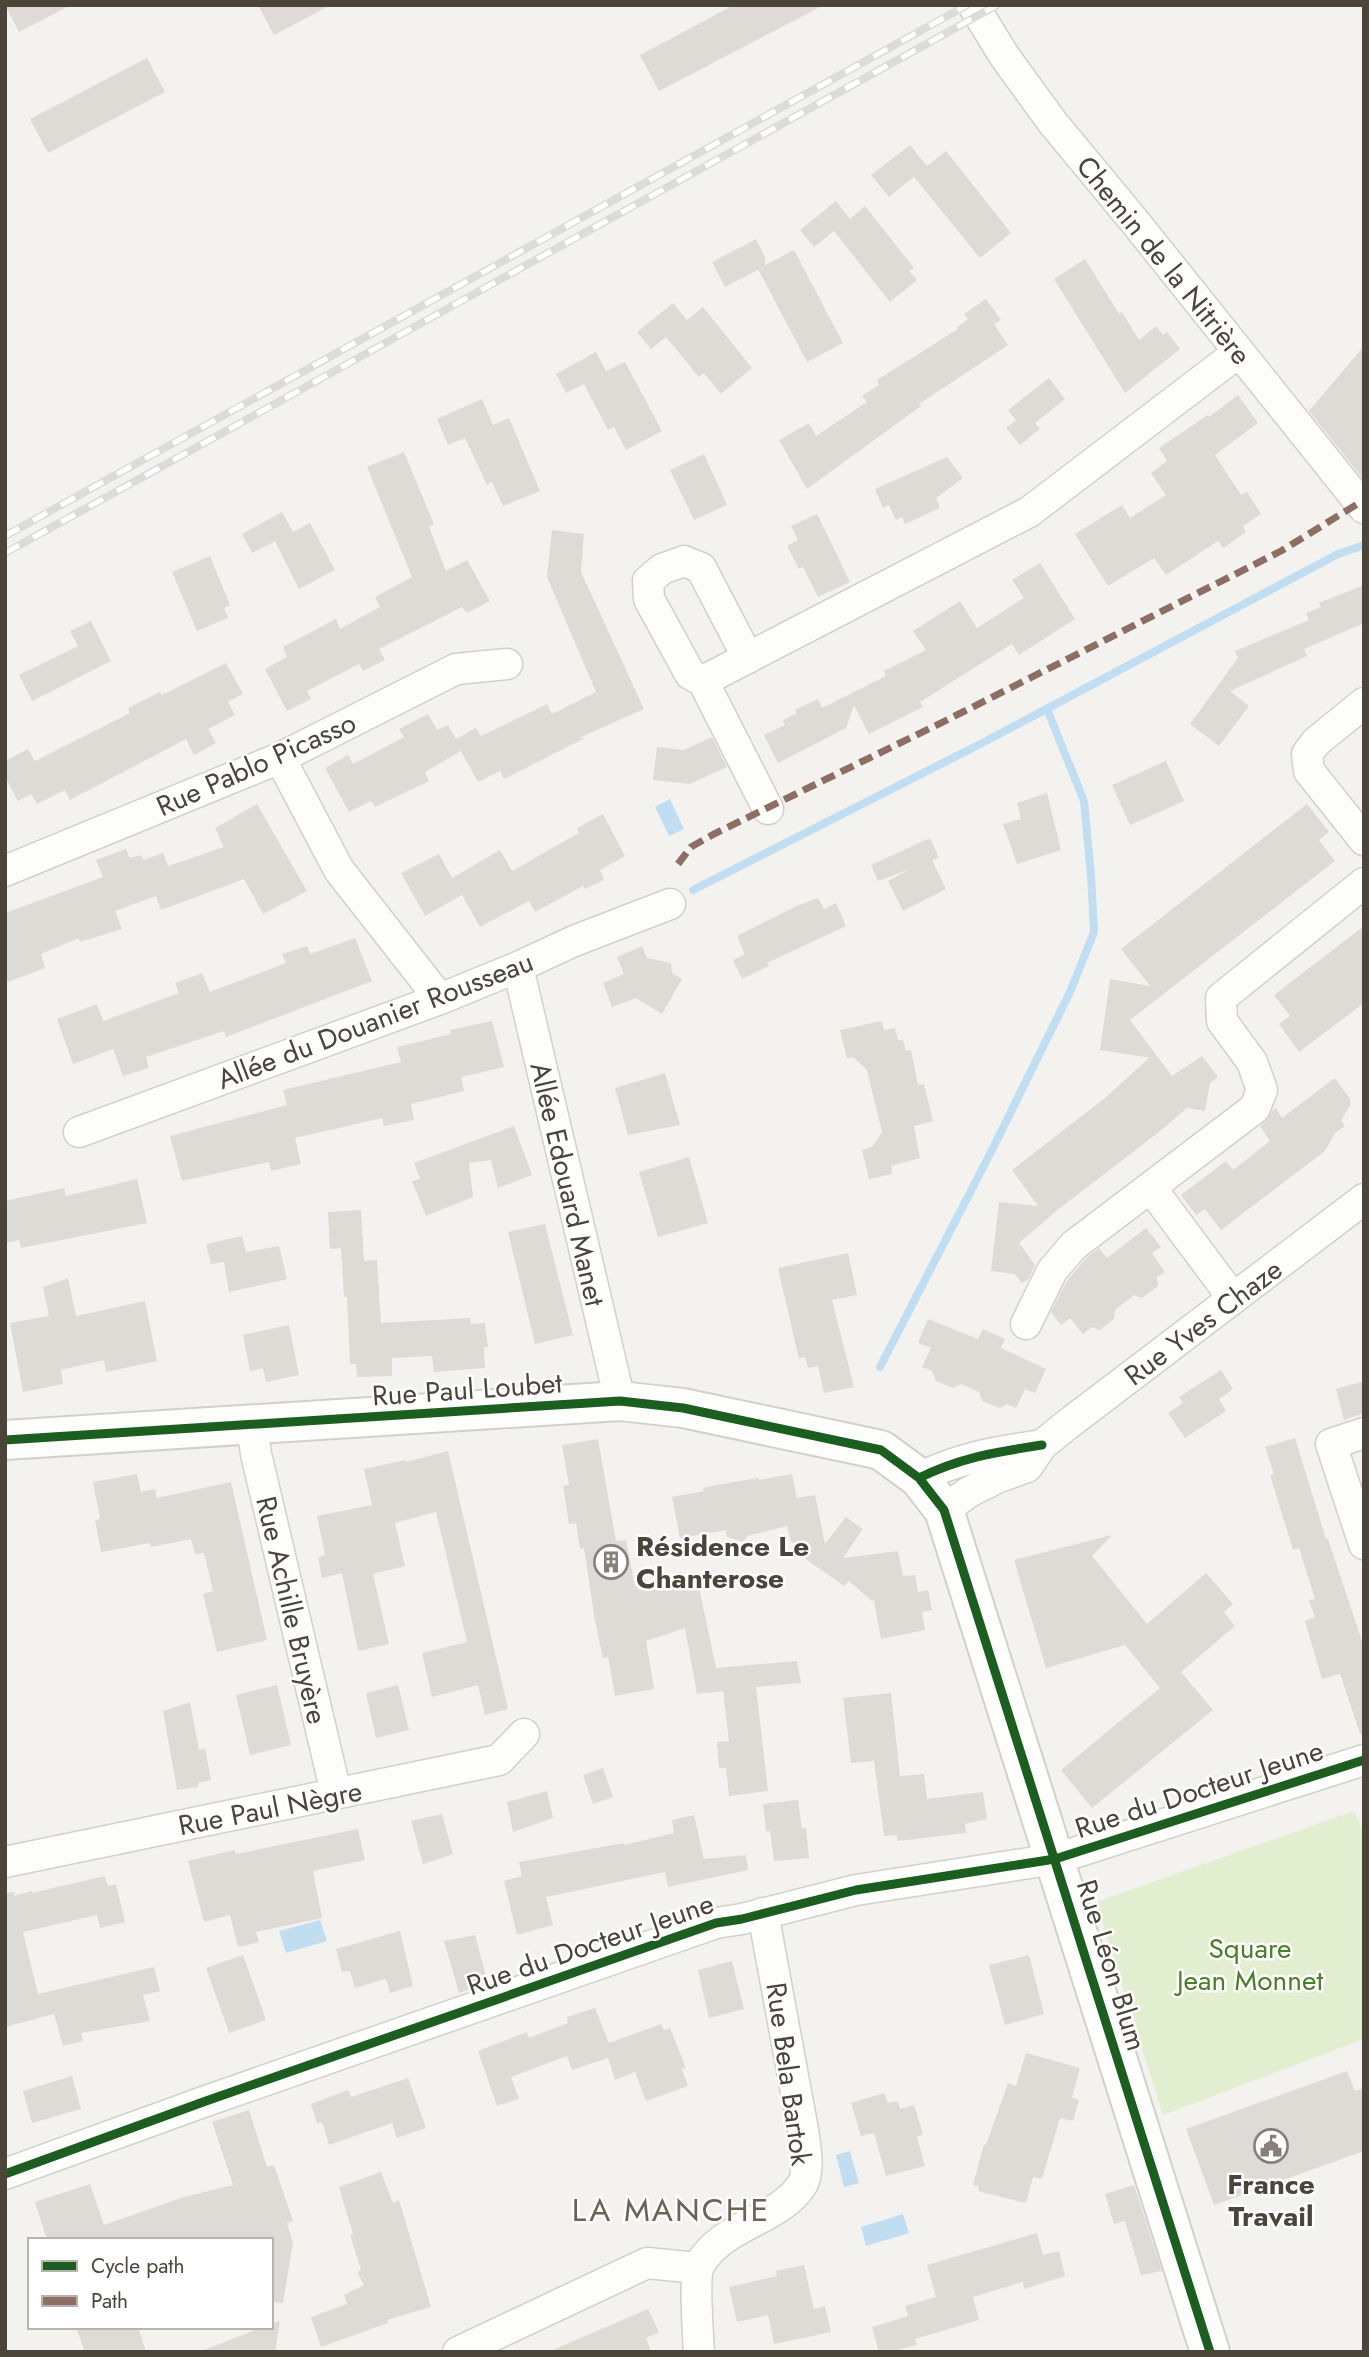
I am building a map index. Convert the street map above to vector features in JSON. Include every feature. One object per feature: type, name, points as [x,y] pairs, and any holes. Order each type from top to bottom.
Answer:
[{"type":"street","name":"Chemin de la Nitrière","points":[[973,5],[1005,57],[1053,123],[1364,508]]},
{"type":"street","points":[[703,681],[1029,512],[1239,352]]},
{"type":"street","points":[[748,658],[701,568],[684,561],[662,569],[649,581],[649,600],[690,674],[703,681],[768,809]]},
{"type":"street","name":"Rue Pablo Picasso","points":[[5,871],[279,758],[456,669],[507,664]]},
{"type":"street","points":[[1364,703],[1316,742],[1307,754],[1309,771],[1364,841]]},
{"type":"street","points":[[279,758],[339,870],[440,999]]},
{"type":"street","points":[[1026,1324],[1052,1271],[1073,1246],[1255,1108],[1262,1090],[1252,1062],[1222,1021],[1221,998],[1364,883]]},
{"type":"street","name":"Allée du Douanier Rousseau","points":[[79,1132],[440,999],[574,940],[670,904]]},
{"type":"street","name":"Allée Edouard Manet","points":[[517,967],[620,1401]]},
{"type":"street","points":[[1151,1188],[1233,1298]]},
{"type":"street","name":"Rue Yves Chaze","points":[[944,1510],[969,1492],[1027,1467],[1042,1445],[1364,1199]]},
{"type":"street","name":"Rue Paul Loubet","points":[[5,1440],[620,1401],[684,1408],[881,1450],[919,1478]]},
{"type":"street","name":"Rue Achille Bruyère","points":[[252,1425],[259,1467],[335,1793]]},
{"type":"street","points":[[1364,1433],[1331,1444],[1364,1544]]},
{"type":"street","name":"Rue Yves Chaze","points":[[919,1478],[982,1454],[1042,1445]]},
{"type":"street","name":"Rue Léon Blum","points":[[919,1478],[944,1510],[1210,2352]]},
{"type":"street","name":"Rue Paul Nègre","points":[[5,1862],[499,1760],[524,1734]]},
{"type":"street","name":"Rue du Docteur Jeune","points":[[5,2174],[716,1923],[856,1891],[1055,1859],[1364,1760]]},
{"type":"street","name":"Rue Bela Bartok","points":[[698,2268],[716,2244],[791,2197],[804,2181],[806,2155],[803,2130],[763,1913]]},
{"type":"street","points":[[458,2352],[647,2263],[698,2268],[699,2352]]},
{"type":"green space","name":"Square Jean Monnet","points":[[1354,1811],[1364,1833],[1364,2039],[1163,2115],[1096,1902]]},
{"type":"water","points":[[670,799],[684,829],[669,836],[655,807]]},
{"type":"water","points":[[320,1920],[327,1941],[286,1953],[279,1931]]},
{"type":"water","points":[[850,2151],[859,2183],[844,2187],[836,2155]]},
{"type":"water","points":[[903,2214],[909,2233],[866,2246],[861,2227]]},
{"type":"building","points":[[5,5],[71,5],[19,32]]},
{"type":"building","points":[[258,5],[331,5],[274,35]]},
{"type":"building","points":[[734,5],[824,5],[659,91],[640,55]]},
{"type":"building","points":[[147,58],[165,92],[48,153],[30,119]]},
{"type":"building","points":[[910,145],[927,166],[946,151],[1011,233],[980,258],[914,177],[921,171],[889,197],[871,175]]},
{"type":"building","points":[[836,201],[850,219],[865,206],[914,268],[909,271],[917,280],[890,302],[834,231],[814,247],[800,230]]},
{"type":"building","points":[[756,239],[765,257],[765,266],[725,287],[712,262]]},
{"type":"building","points":[[794,250],[843,343],[807,362],[758,269]]},
{"type":"building","points":[[1085,259],[1119,314],[1122,312],[1139,340],[1156,326],[1163,335],[1167,332],[1180,349],[1125,393],[1054,279]]},
{"type":"building","points":[[986,299],[1001,320],[994,324],[1008,345],[919,404],[921,406],[807,489],[779,440],[809,423],[816,436],[867,402],[862,396],[879,385],[877,380],[958,329],[957,327],[968,319],[964,314]]},
{"type":"building","points":[[673,303],[687,320],[703,307],[752,368],[721,394],[704,373],[699,377],[666,337],[651,349],[637,332]]},
{"type":"building","points":[[1364,346],[1364,480],[1309,411]]},
{"type":"building","points":[[596,352],[606,371],[625,362],[662,431],[626,450],[614,427],[608,430],[584,384],[566,393],[556,374]]},
{"type":"building","points":[[1049,378],[1065,399],[1035,423],[1040,429],[1020,445],[1006,428],[1016,420],[1008,410]]},
{"type":"building","points":[[1238,395],[1258,423],[1215,455],[1241,495],[1247,492],[1261,514],[1243,526],[1246,532],[1223,548],[1218,541],[1166,575],[1154,558],[1108,586],[1075,534],[1122,505],[1130,518],[1166,495],[1151,473],[1167,461],[1159,448],[1208,415],[1209,417]]},
{"type":"building","points":[[482,399],[493,425],[509,418],[540,491],[503,506],[492,482],[487,485],[465,438],[448,445],[437,419]]},
{"type":"building","points":[[404,452],[434,524],[429,527],[446,571],[467,560],[490,601],[467,613],[462,607],[379,649],[385,660],[363,671],[359,664],[307,691],[311,699],[287,711],[265,669],[287,657],[283,647],[336,619],[340,629],[380,607],[375,597],[412,577],[367,467]]},
{"type":"building","points":[[704,454],[727,505],[694,520],[670,470]]},
{"type":"building","points":[[947,457],[963,478],[936,498],[940,508],[905,524],[902,517],[896,520],[889,505],[883,508],[875,489]]},
{"type":"building","points":[[282,512],[293,532],[252,553],[242,534]]},
{"type":"building","points":[[817,514],[850,582],[818,597],[803,567],[799,569],[787,546],[798,540],[791,526]]},
{"type":"building","points":[[310,523],[335,570],[299,589],[275,541]]},
{"type":"building","points":[[552,530],[584,534],[581,572],[644,709],[579,738],[585,738],[504,779],[500,771],[478,782],[461,751],[425,772],[429,781],[375,807],[371,801],[349,812],[325,768],[348,755],[353,764],[376,752],[404,737],[399,729],[428,714],[437,730],[448,725],[456,739],[476,728],[481,736],[547,704],[552,714],[596,692],[547,577]]},
{"type":"building","points":[[210,556],[230,605],[224,608],[228,618],[197,631],[172,572]]},
{"type":"building","points":[[1040,563],[1075,619],[1019,655],[1012,644],[920,702],[923,707],[869,734],[854,705],[846,728],[778,763],[764,735],[785,725],[783,720],[797,713],[795,710],[818,699],[822,708],[886,676],[884,671],[926,650],[913,631],[960,601],[977,628],[1024,598],[1012,580]]},
{"type":"building","points":[[1364,585],[1364,623],[1304,649],[1307,656],[1230,691],[1249,706],[1219,746],[1190,724],[1238,658],[1235,651],[1309,620],[1306,613],[1321,607],[1319,603]]},
{"type":"building","points":[[91,621],[111,661],[32,701],[19,675],[78,646],[70,631]]},
{"type":"building","points":[[226,663],[243,694],[228,702],[235,715],[208,729],[216,743],[194,755],[186,739],[70,800],[65,790],[37,804],[31,794],[18,801],[5,777],[5,761],[28,749],[35,761],[130,713],[128,708],[160,692],[162,695]]},
{"type":"building","points":[[712,737],[727,767],[690,784],[653,780],[657,747],[684,750]]},
{"type":"building","points":[[1166,761],[1184,801],[1130,825],[1112,785]]},
{"type":"building","points":[[1047,793],[1061,850],[1017,864],[1003,824],[1021,819],[1017,803]]},
{"type":"building","points":[[257,804],[307,891],[263,914],[244,879],[161,910],[156,896],[115,911],[122,929],[80,942],[79,938],[41,954],[45,968],[5,983],[5,913],[103,877],[96,860],[126,849],[130,858],[141,855],[143,860],[163,853],[168,866],[224,847],[215,828]]},
{"type":"building","points":[[1307,804],[1329,832],[1319,840],[1335,861],[1130,1020],[1172,1076],[1202,1056],[1218,1077],[1210,1083],[1205,1111],[1187,1108],[1019,1243],[1035,1265],[1029,1279],[1022,1283],[1015,1274],[991,1271],[999,1202],[1038,1206],[1012,1170],[1152,1058],[1100,1050],[1110,979],[1150,986],[1121,949]]},
{"type":"building","points":[[603,814],[625,856],[600,870],[604,880],[585,889],[583,886],[535,912],[529,901],[480,927],[462,895],[425,916],[401,873],[439,854],[452,878],[500,850],[512,871],[579,833],[577,828]]},
{"type":"building","points":[[930,838],[939,858],[932,860],[946,889],[903,911],[888,881],[910,869],[878,881],[871,865]]},
{"type":"building","points":[[818,898],[824,909],[836,903],[846,926],[767,963],[769,966],[742,979],[733,960],[745,954],[737,936]]},
{"type":"building","points":[[1364,926],[1364,1003],[1299,1052],[1279,1024],[1290,1016],[1274,995]]},
{"type":"building","points":[[355,938],[372,981],[226,1037],[224,1031],[146,1057],[149,1068],[123,1076],[113,1049],[73,1064],[57,1019],[97,1004],[103,1021],[179,993],[175,983],[202,973],[210,992],[286,963],[282,954],[307,946],[310,954]]},
{"type":"building","points":[[642,946],[647,958],[671,963],[672,973],[682,979],[662,1014],[636,998],[612,1007],[603,983],[624,974],[617,957]]},
{"type":"building","points":[[492,1021],[504,1067],[461,1077],[464,1091],[411,1104],[414,1120],[384,1126],[382,1118],[295,1138],[301,1164],[271,1171],[269,1162],[182,1181],[170,1136],[287,1105],[283,1090],[401,1062],[397,1047],[451,1034],[450,1030]]},
{"type":"building","points":[[882,1021],[884,1030],[895,1028],[898,1040],[903,1040],[906,1051],[911,1050],[918,1085],[924,1084],[933,1121],[914,1126],[920,1158],[891,1166],[892,1174],[869,1179],[862,1150],[872,1147],[882,1132],[867,1070],[853,1057],[847,1058],[840,1030]]},
{"type":"building","points":[[665,1073],[680,1125],[628,1135],[615,1088]]},
{"type":"building","points":[[1335,1078],[1350,1099],[1350,1105],[1341,1121],[1345,1126],[1335,1133],[1325,1151],[1221,1230],[1205,1209],[1196,1215],[1181,1195],[1226,1161],[1233,1170],[1270,1141],[1260,1126],[1273,1110],[1276,1108],[1282,1118]]},
{"type":"building","points":[[514,1126],[532,1175],[498,1188],[491,1160],[469,1163],[473,1197],[426,1216],[412,1181],[420,1179],[414,1163]]},
{"type":"building","points":[[689,1157],[708,1223],[658,1237],[639,1172]]},
{"type":"building","points":[[137,1179],[147,1223],[21,1248],[19,1240],[5,1243],[5,1201],[64,1188],[66,1196]]},
{"type":"building","points":[[361,1210],[364,1261],[377,1260],[381,1323],[470,1318],[471,1324],[485,1323],[488,1347],[484,1347],[485,1368],[434,1372],[432,1356],[392,1358],[392,1376],[357,1377],[356,1364],[350,1364],[347,1297],[344,1297],[341,1248],[330,1249],[328,1212]]},
{"type":"building","points":[[545,1224],[573,1335],[535,1344],[508,1232]]},
{"type":"building","points":[[1146,1228],[1161,1247],[1152,1253],[1165,1272],[1157,1277],[1158,1286],[1142,1298],[1134,1295],[1115,1310],[1114,1319],[1100,1330],[1092,1327],[1083,1334],[1070,1318],[1061,1325],[1051,1312],[1067,1281],[1085,1259],[1099,1248],[1107,1258]]},
{"type":"building","points":[[242,1236],[246,1252],[279,1246],[287,1279],[229,1292],[224,1262],[211,1264],[206,1244]]},
{"type":"building","points":[[848,1253],[857,1295],[832,1300],[854,1387],[824,1393],[818,1366],[808,1368],[805,1357],[799,1359],[778,1268]]},
{"type":"building","points":[[68,1278],[76,1316],[145,1301],[157,1361],[106,1372],[104,1360],[61,1370],[63,1384],[23,1392],[10,1323],[49,1316],[43,1287]]},
{"type":"building","points":[[928,1319],[978,1339],[983,1329],[1005,1339],[1001,1348],[1046,1369],[1035,1393],[1025,1389],[1016,1408],[1007,1404],[1000,1408],[982,1401],[979,1392],[961,1384],[953,1388],[936,1381],[932,1371],[922,1367],[931,1348],[918,1343]]},
{"type":"building","points":[[289,1325],[299,1375],[266,1382],[263,1368],[250,1371],[243,1335]]},
{"type":"building","points":[[1221,1370],[1233,1389],[1219,1399],[1226,1411],[1185,1438],[1168,1413],[1183,1403],[1179,1397]]},
{"type":"building","points":[[1364,1381],[1364,1413],[1344,1420],[1336,1389]]},
{"type":"building","points":[[1295,1438],[1326,1539],[1364,1647],[1364,1733],[1360,1734],[1340,1674],[1322,1679],[1305,1621],[1315,1617],[1309,1600],[1315,1599],[1299,1548],[1293,1550],[1270,1475],[1274,1474],[1265,1447]]},
{"type":"building","points":[[598,1439],[616,1541],[626,1540],[635,1587],[638,1586],[638,1589],[697,1578],[716,1668],[797,1661],[801,1683],[756,1687],[768,1791],[729,1796],[726,1768],[719,1768],[717,1742],[729,1741],[723,1691],[697,1694],[685,1628],[646,1641],[654,1689],[615,1696],[608,1657],[603,1658],[595,1621],[584,1548],[580,1549],[576,1523],[569,1524],[563,1486],[569,1485],[562,1445]]},
{"type":"building","points":[[448,1451],[508,1709],[485,1715],[478,1685],[432,1697],[422,1653],[467,1642],[436,1512],[395,1523],[405,1566],[373,1574],[389,1644],[358,1651],[342,1573],[322,1578],[318,1558],[325,1555],[317,1516],[372,1505],[364,1469]]},
{"type":"building","points":[[137,1474],[141,1492],[155,1489],[157,1498],[231,1482],[267,1640],[217,1652],[203,1594],[213,1591],[204,1553],[195,1554],[191,1539],[151,1547],[150,1543],[101,1552],[95,1520],[100,1519],[93,1482]]},
{"type":"building","points":[[792,1474],[797,1498],[815,1495],[825,1544],[846,1517],[863,1529],[843,1558],[898,1551],[903,1576],[915,1575],[918,1592],[928,1590],[932,1610],[922,1612],[925,1630],[881,1639],[874,1600],[849,1581],[844,1586],[797,1553],[800,1548],[791,1541],[787,1526],[747,1536],[744,1542],[727,1537],[726,1530],[680,1538],[672,1497],[704,1491],[703,1488],[717,1485]]},
{"type":"building","points":[[1112,1535],[1092,1556],[1147,1624],[1206,1573],[1233,1604],[1224,1612],[1235,1626],[1181,1672],[1213,1710],[1092,1808],[1061,1770],[1160,1688],[1125,1645],[1046,1668],[1014,1560]]},
{"type":"building","points":[[277,1685],[291,1745],[250,1755],[236,1695]]},
{"type":"building","points":[[398,1685],[409,1730],[376,1738],[366,1693]]},
{"type":"building","points":[[891,1693],[900,1776],[924,1774],[927,1799],[983,1792],[987,1819],[965,1824],[966,1833],[897,1841],[897,1835],[884,1836],[874,1761],[851,1763],[843,1698]]},
{"type":"building","points":[[190,1702],[199,1750],[205,1748],[211,1780],[198,1783],[198,1787],[177,1790],[163,1711]]},
{"type":"building","points":[[603,1768],[613,1797],[593,1804],[583,1775]]},
{"type":"building","points":[[547,1791],[553,1818],[513,1832],[507,1802]]},
{"type":"building","points":[[798,1800],[802,1829],[806,1828],[809,1858],[774,1861],[770,1831],[766,1831],[763,1804]]},
{"type":"building","points":[[442,1814],[453,1854],[423,1864],[411,1821]]},
{"type":"building","points":[[694,1815],[704,1859],[746,1855],[748,1870],[668,1887],[665,1872],[546,1897],[553,1925],[517,1935],[504,1881],[522,1876],[519,1862],[624,1845],[674,1833],[672,1820]]},
{"type":"building","points":[[358,1829],[365,1860],[313,1871],[322,1918],[256,1932],[259,1942],[238,1947],[230,1915],[204,1922],[188,1861],[234,1850],[236,1854]]},
{"type":"building","points":[[105,1876],[108,1886],[116,1884],[125,1922],[100,1928],[97,1915],[23,1932],[38,1994],[154,1967],[160,1991],[143,1995],[150,2021],[81,2033],[83,2041],[63,2046],[54,2014],[5,2027],[5,1893],[14,1892],[14,1896],[32,1893]]},
{"type":"building","points":[[400,1931],[413,1986],[390,1993],[386,1979],[355,1988],[350,1971],[342,1972],[336,1949]]},
{"type":"building","points":[[475,1935],[488,1983],[459,1993],[444,1941]]},
{"type":"building","points":[[243,1955],[266,2020],[229,2033],[206,1968]]},
{"type":"building","points":[[1029,1955],[1044,2014],[1005,2025],[989,1965]]},
{"type":"building","points":[[732,1961],[744,2009],[709,2018],[698,1970]]},
{"type":"building","points":[[595,2008],[609,2043],[661,2024],[664,2030],[670,2028],[686,2068],[682,2069],[688,2086],[646,2101],[635,2072],[615,2080],[608,2058],[572,2070],[567,2056],[511,2077],[519,2099],[497,2106],[478,2051],[527,2032],[529,2038],[568,2023],[567,2017]]},
{"type":"building","points":[[1026,2053],[1080,2068],[1072,2097],[1079,2100],[1073,2121],[1060,2118],[1042,2179],[1033,2177],[1026,2203],[978,2191],[979,2187],[973,2185],[984,2144],[986,2145],[1008,2083],[1016,2086]]},
{"type":"building","points":[[1347,2071],[1355,2091],[1364,2088],[1364,2151],[1214,2205],[1186,2129]]},
{"type":"building","points":[[72,2076],[81,2109],[32,2123],[23,2091]]},
{"type":"building","points":[[408,2078],[426,2128],[397,2138],[392,2123],[329,2145],[322,2122],[317,2123],[311,2104],[348,2090],[351,2097]]},
{"type":"building","points":[[884,2093],[888,2103],[898,2101],[900,2109],[914,2105],[923,2134],[917,2137],[925,2166],[886,2176],[874,2133],[861,2136],[851,2103]]},
{"type":"building","points":[[249,2110],[267,2167],[274,2165],[293,2221],[287,2223],[293,2243],[283,2303],[273,2302],[273,2238],[46,2238],[35,2202],[90,2184],[104,2225],[184,2197],[233,2185],[212,2122]]},
{"type":"building","points":[[381,2172],[393,2203],[399,2200],[431,2307],[387,2320],[388,2323],[321,2347],[311,2317],[347,2304],[344,2295],[364,2285],[357,2272],[361,2270],[339,2187]]},
{"type":"building","points":[[1134,2185],[1162,2271],[1141,2275],[1125,2221],[1114,2224],[1105,2194]]},
{"type":"building","points":[[1037,2233],[1043,2255],[1059,2251],[1065,2276],[1024,2289],[1023,2282],[973,2297],[979,2320],[915,2339],[917,2345],[879,2352],[872,2327],[908,2316],[905,2306],[936,2297],[927,2265]]},
{"type":"building","points":[[804,2265],[814,2309],[825,2306],[831,2332],[774,2344],[768,2315],[737,2322],[729,2287],[777,2276],[776,2271]]},
{"type":"building","points":[[648,2309],[659,2332],[646,2338],[651,2352],[548,2352]]},
{"type":"building","points":[[280,2321],[275,2352],[204,2350],[258,2329],[273,2329],[273,2323]]},
{"type":"building","points":[[77,2329],[139,2329],[146,2352],[85,2352]]},
{"type":"waterway","points":[[693,890],[988,740],[1338,554],[1364,545]]},
{"type":"waterway","points":[[880,1367],[1070,992],[1094,932],[1084,801],[1047,709]]},
{"type":"railway","points":[[5,536],[967,5]]},
{"type":"railway","points":[[5,553],[997,5]]},
{"type":"marked path","points":[[678,864],[691,847],[714,834],[1281,551],[1359,503]]},
{"type":"cycle path","points":[[5,1440],[620,1401],[683,1408],[881,1450],[919,1478],[944,1510],[1210,2352]]},
{"type":"cycle path","points":[[919,1478],[965,1460],[1042,1445]]},
{"type":"cycle path","points":[[5,2174],[716,1923],[856,1890],[1055,1859],[1364,1760]]},
{"type":"place","name":"Résidence Le Chanterose","points":[[611,1562]]},
{"type":"place","name":"France Travail","points":[[1271,2146]]},
{"type":"district","name":"LA MANCHE","points":[[671,2210]]}]
